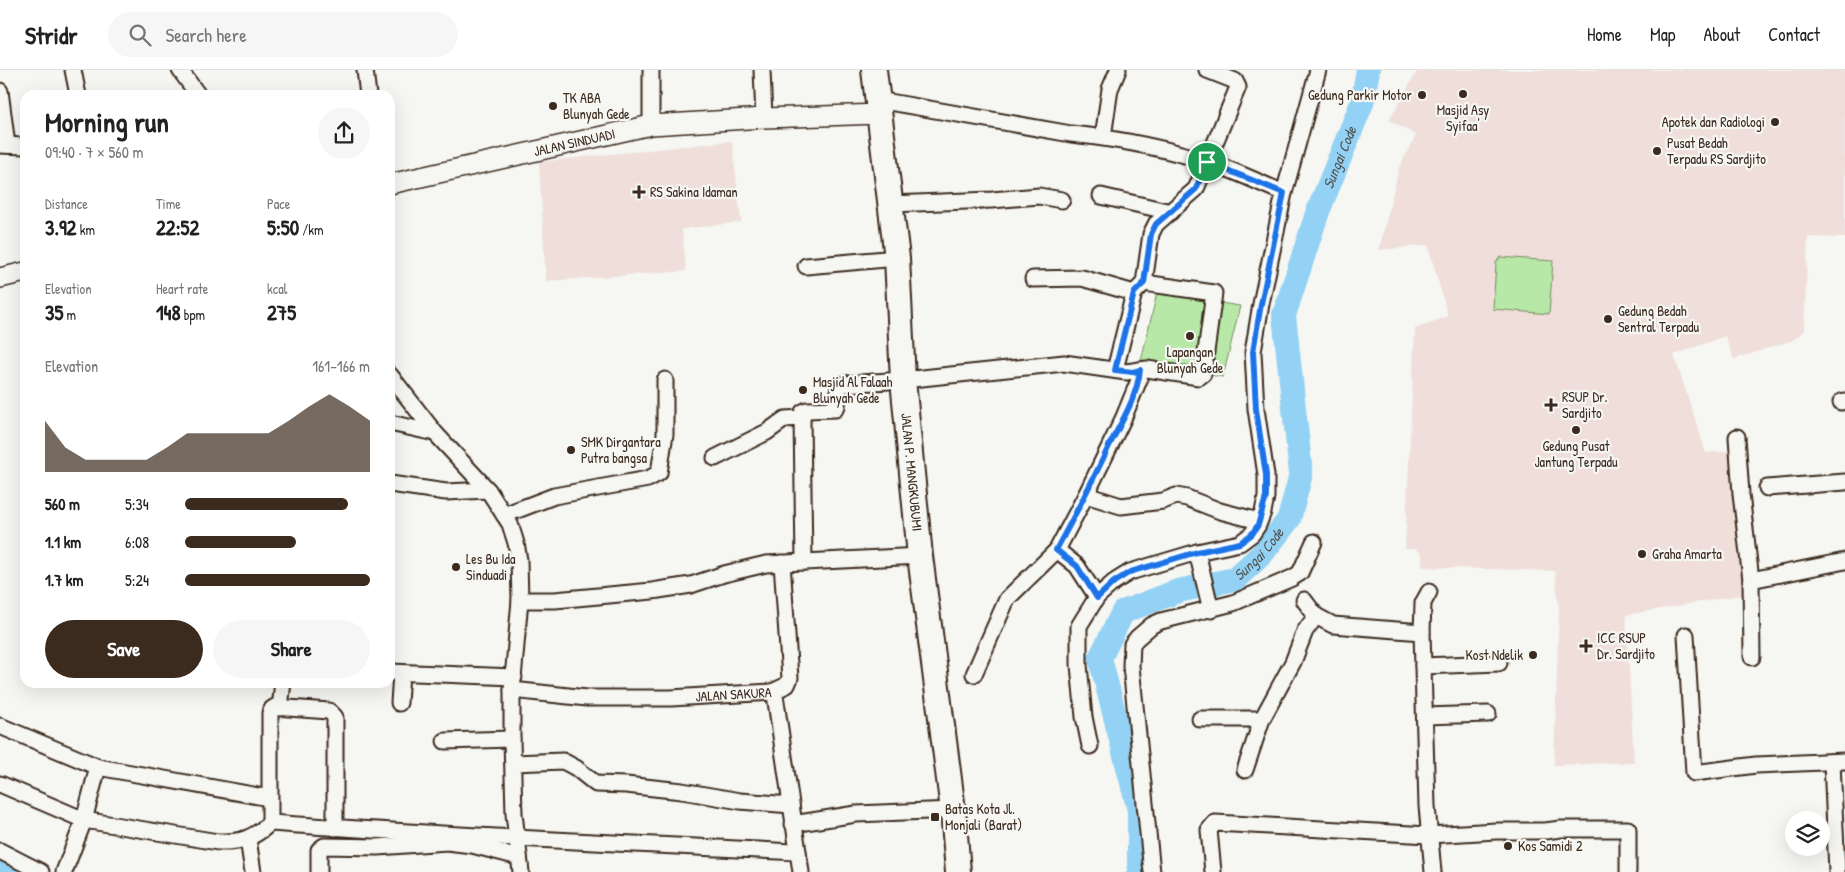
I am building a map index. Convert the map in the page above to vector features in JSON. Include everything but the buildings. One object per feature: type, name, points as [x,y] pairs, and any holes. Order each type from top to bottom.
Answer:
[{"type":"main road","name":"JALAN P. MANGKUBUMI","points":[[874,70],[897,258],[903,380],[920,556],[953,810],[958,872]]},
{"type":"street","points":[[73,70],[77,90]]},
{"type":"street","points":[[180,70],[194,90]]},
{"type":"street","points":[[365,70],[367,90]]},
{"type":"street","points":[[651,70],[652,125]]},
{"type":"street","points":[[762,70],[764,118]]},
{"type":"street","points":[[1103,138],[1110,89],[1118,70]]},
{"type":"street","points":[[1115,370],[1139,288],[1151,234],[1156,224],[1196,189],[1238,87],[1234,81],[1207,70]]},
{"type":"street","points":[[1090,746],[1084,717],[1078,665],[1079,626],[1097,598],[1114,582],[1130,572],[1198,557],[1240,543],[1252,534],[1259,522],[1266,497],[1266,475],[1256,409],[1253,352],[1284,193],[1318,70]]},
{"type":"street","points":[[0,91],[3,145],[20,146]]},
{"type":"street","points":[[879,107],[1103,138],[1167,150],[1207,162],[1284,193]]},
{"type":"street","name":"JALAN SINDUADI","points":[[395,183],[652,125],[764,118],[879,107]]},
{"type":"street","points":[[891,204],[1039,196],[1062,200]]},
{"type":"street","points":[[1101,196],[1171,212]]},
{"type":"street","points":[[806,266],[897,258]]},
{"type":"street","points":[[0,278],[20,273]]},
{"type":"street","points":[[804,562],[803,412],[807,410],[835,409],[839,386],[858,382],[903,380],[1064,363],[1133,372],[1147,369],[1199,376],[1203,374],[1214,294],[1139,288],[1082,278],[1033,279]]},
{"type":"street","points":[[974,674],[1007,598],[1056,550],[1124,419],[1139,380],[1140,370]]},
{"type":"street","points":[[504,515],[554,496],[648,479],[657,475],[659,473],[665,434],[665,380]]},
{"type":"street","points":[[395,381],[435,433],[488,490],[510,524],[516,543],[519,560],[520,600],[513,684],[512,739],[514,814],[520,865]]},
{"type":"street","points":[[715,458],[767,432],[785,419],[802,418]]},
{"type":"street","points":[[395,424],[435,433]]},
{"type":"street","points":[[1737,437],[1741,494],[1751,580],[1752,657]]},
{"type":"street","points":[[1767,488],[1845,482]]},
{"type":"street","points":[[395,485],[446,492],[488,490]]},
{"type":"street","points":[[1086,495],[1121,506],[1163,501],[1176,496],[1238,517],[1259,522]]},
{"type":"street","points":[[1152,872],[1131,666],[1131,650],[1137,638],[1152,625],[1210,605],[1253,596],[1292,578],[1300,573],[1314,542]]},
{"type":"street","points":[[1056,550],[1077,566],[1097,598]]},
{"type":"street","points":[[520,600],[555,600],[652,591],[691,585],[724,574],[766,564],[920,556]]},
{"type":"street","points":[[1198,557],[1210,605]]},
{"type":"street","points":[[1751,580],[1845,561]]},
{"type":"street","points":[[772,692],[788,685],[790,678],[782,563]]},
{"type":"street","points":[[1429,592],[1423,602],[1422,632],[1432,872]]},
{"type":"street","points":[[1304,600],[1316,616],[1333,625],[1422,632]]},
{"type":"street","points":[[1245,770],[1262,718],[1293,662],[1305,631],[1316,616]]},
{"type":"street","points":[[1686,635],[1694,773],[1756,766],[1838,762],[1837,872]]},
{"type":"street","points":[[1423,666],[1499,663]]},
{"type":"street","points":[[395,672],[399,703]]},
{"type":"street","name":"JALAN SAKURA","points":[[395,672],[513,684],[587,698],[671,698],[772,692],[775,695],[801,872]]},
{"type":"street","points":[[280,708],[282,688]]},
{"type":"street","points":[[270,823],[270,713],[272,709],[329,711],[335,717],[335,828]]},
{"type":"street","points":[[1425,716],[1488,714]]},
{"type":"street","points":[[1200,719],[1262,718]]},
{"type":"street","points":[[0,726],[98,767],[269,798]]},
{"type":"street","points":[[445,741],[512,739]]},
{"type":"street","points":[[514,763],[563,761],[570,764],[596,784],[682,790],[740,800],[791,804]]},
{"type":"street","points":[[64,872],[84,820],[98,767]]},
{"type":"street","points":[[0,784],[84,820],[218,842],[237,842],[248,839],[257,835],[270,823],[798,852]]},
{"type":"street","points":[[793,824],[856,814],[953,810]]},
{"type":"street","points":[[1213,872],[1209,830],[1215,823],[1429,835],[1561,829],[1628,829],[1628,872]]},
{"type":"street","points":[[248,839],[253,872]]},
{"type":"street","points":[[319,872],[319,850],[324,846],[378,848],[447,842],[472,845],[520,865]]},
{"type":"street","points":[[0,851],[41,872]]},
{"type":"shaded area","name":"RSUP Dr. Sardjito","points":[[1418,70],[1845,70],[1845,238],[1808,237],[1804,331],[1793,340],[1734,359],[1725,336],[1674,355],[1706,453],[1731,451],[1746,594],[1626,615],[1634,762],[1554,765],[1559,609],[1555,571],[1422,567],[1422,554],[1416,549],[1405,549],[1415,329],[1448,316],[1428,245],[1379,250],[1399,168],[1416,135],[1389,120]]},
{"type":"shaded area","name":"RS Sakina Idaman","points":[[732,141],[741,222],[682,229],[686,271],[546,281],[539,162]]},
{"type":"green space","points":[[1500,257],[1553,261],[1549,314],[1493,309],[1496,263]]},
{"type":"green space","name":"Lapangan Blunyah Gede","points":[[1157,293],[1240,306],[1223,377],[1140,365]]},
{"type":"waterway","name":"Sungai Code","points":[[1139,872],[1139,810],[1100,658],[1123,612],[1178,591],[1235,579],[1262,554],[1289,519],[1301,474],[1284,315],[1317,214],[1362,103],[1368,70]]},
{"type":"waterway","points":[[0,867],[5,872]]},
{"type":"place","name":"Masjid Asy Syifaa'","points":[[1463,94]]},
{"type":"place","name":"Gedung Parkir Motor","points":[[1422,95]]},
{"type":"place","name":"TK ABA Blunyah Gede","points":[[553,106]]},
{"type":"place","name":"Apotek dan Radiologi","points":[[1775,122]]},
{"type":"place","name":"Pusat Bedah Terpadu RS Sardjito","points":[[1657,151]]},
{"type":"place","name":"RS Sakina Idaman","points":[[639,192]]},
{"type":"place","name":"Gedung Bedah Sentral Terpadu","points":[[1608,319]]},
{"type":"place","name":"Lapangan Blunyah Gede","points":[[1190,336]]},
{"type":"place","name":"Masjid Al Falaah Blunyah Gede","points":[[803,390]]},
{"type":"place","name":"RSUP Dr. Sardjito","points":[[1551,405]]},
{"type":"place","name":"Gedung Pusat Jantung Terpadu","points":[[1576,430]]},
{"type":"place","name":"SMK Dirgantara Putra bangsa","points":[[571,450]]},
{"type":"place","name":"Graha Amarta","points":[[1642,554]]},
{"type":"place","name":"Les Bu Ida Sinduadi","points":[[456,567]]},
{"type":"place","name":"ICC RSUP Dr. Sardjito","points":[[1586,646]]},
{"type":"place","name":"Kost Ndelik","points":[[1533,655]]},
{"type":"place","name":"Batas Kota Jl. Monjali (Barat)","points":[[935,817]]},
{"type":"place","name":"Kos Samidi 2","points":[[1508,846]]},
{"type":"route","points":[[1207,162],[1284,193],[1253,352],[1256,409],[1266,475],[1266,497],[1263,512],[1252,534],[1240,543],[1197,552],[1130,572],[1114,582],[1097,598],[1077,566],[1056,550],[1124,419],[1139,380],[1140,370],[1126,372],[1115,370],[1134,293],[1144,283],[1151,234],[1156,224],[1196,189],[1207,162]]}]
